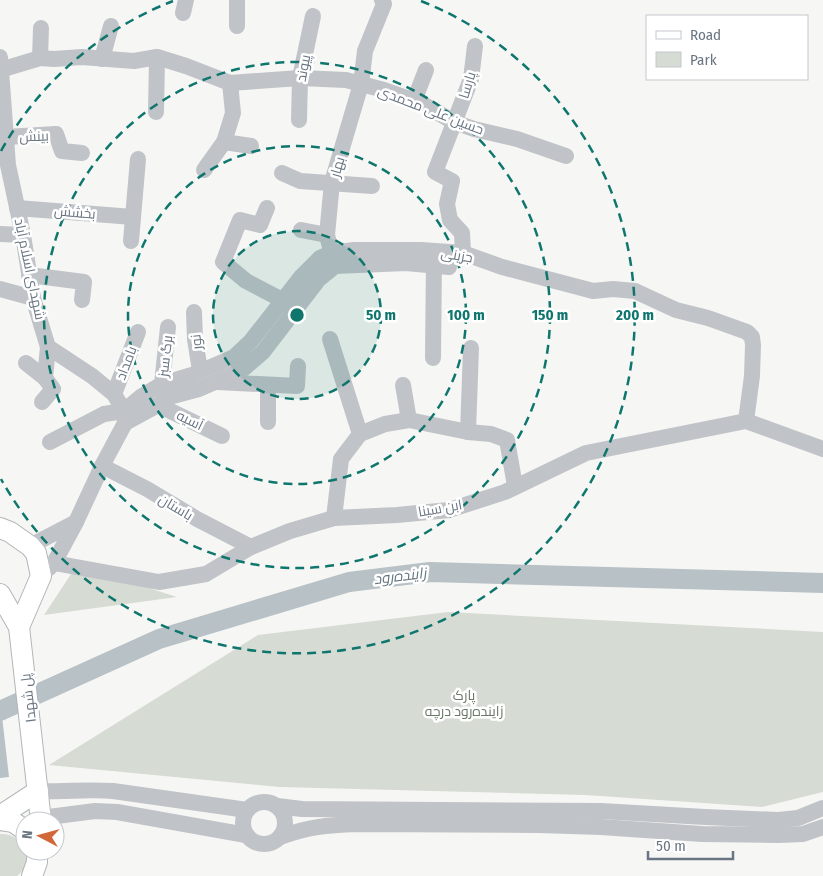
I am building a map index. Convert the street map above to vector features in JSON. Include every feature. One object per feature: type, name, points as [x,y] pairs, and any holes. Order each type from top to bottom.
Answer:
[{"type":"main road","points":[[0,528],[10,532],[30,546],[36,553],[44,575],[19,627]]},
{"type":"main road","points":[[0,590],[18,593],[29,591],[44,575]]},
{"type":"main road","points":[[0,594],[19,627]]},
{"type":"main road","name":"پل شهدا","points":[[19,627],[36,769],[38,790],[37,811]]},
{"type":"main road","points":[[0,816],[38,790]]},
{"type":"main road","points":[[0,820],[15,822]]},
{"type":"main road","points":[[34,875],[37,861]]},
{"type":"street","points":[[237,0],[237,26]]},
{"type":"street","name":"بهار","points":[[333,259],[327,235],[332,182],[362,84],[366,51],[384,4],[382,0]]},
{"type":"street","name":"پیوند","points":[[299,120],[300,78],[313,16]]},
{"type":"street","points":[[102,59],[111,26]]},
{"type":"street","points":[[40,58],[41,28]]},
{"type":"street","name":"پارسا","points":[[463,253],[462,233],[450,220],[447,204],[452,180],[435,172],[471,79],[475,46]]},
{"type":"street","name":"حسین علی محمدی","points":[[0,66],[40,58],[82,57],[134,61],[157,57],[230,83],[300,78],[346,80],[414,101],[454,122],[474,129],[517,139],[566,156]]},
{"type":"street","points":[[156,112],[157,57]]},
{"type":"street","name":"شهدای اسلام آباد","points":[[0,66],[2,116],[6,137],[4,164],[23,235],[33,298],[48,347]]},
{"type":"street","points":[[414,101],[426,70]]},
{"type":"street","points":[[204,170],[224,142],[233,113],[230,83]]},
{"type":"street","name":"بینش","points":[[6,137],[56,134],[62,151],[82,153]]},
{"type":"street","points":[[224,142],[251,146]]},
{"type":"street","points":[[131,241],[138,159]]},
{"type":"street","points":[[282,173],[300,181],[372,186]]},
{"type":"street","name":"بخشش","points":[[17,208],[133,217]]},
{"type":"street","points":[[267,208],[260,225],[240,220],[223,262],[246,281],[290,303]]},
{"type":"street","points":[[301,230],[327,235]]},
{"type":"street","points":[[0,234],[23,235]]},
{"type":"street","name":"جزینی","points":[[124,417],[142,396],[162,384],[200,371],[257,347],[290,303],[301,277],[320,258],[333,259],[380,250],[439,261],[463,253],[502,267],[593,291],[613,289],[635,292],[676,310],[708,318],[747,332],[752,337],[753,345],[752,376],[746,421]]},
{"type":"street","points":[[433,358],[439,261]]},
{"type":"street","points":[[29,275],[84,282],[82,300]]},
{"type":"street","points":[[0,289],[33,298]]},
{"type":"street","name":"نور","points":[[194,312],[195,339],[200,371]]},
{"type":"street","name":"برگ سبز","points":[[162,384],[168,327]]},
{"type":"street","name":"بامداد","points":[[114,394],[138,332]]},
{"type":"street","points":[[330,339],[360,434]]},
{"type":"street","points":[[45,378],[48,363],[48,347]]},
{"type":"street","points":[[44,575],[76,522],[124,417],[114,394],[92,376],[48,347]]},
{"type":"street","points":[[50,442],[104,414],[124,417],[158,405],[168,398],[200,389],[216,382],[241,370],[257,347]]},
{"type":"street","points":[[468,432],[471,348]]},
{"type":"street","points":[[26,363],[45,378],[53,389],[42,402]]},
{"type":"street","points":[[216,382],[297,386],[298,366]]},
{"type":"street","points":[[403,385],[408,420]]},
{"type":"street","points":[[268,386],[268,422]]},
{"type":"street","name":"آسیه","points":[[158,405],[222,436]]},
{"type":"street","points":[[334,518],[341,459],[360,434],[385,424],[408,420],[468,432],[491,434],[507,440],[515,486]]},
{"type":"street","points":[[746,421],[823,449]]},
{"type":"street","name":"ابن سینا","points":[[44,575],[159,582],[206,574],[251,547],[290,531],[334,518],[449,510],[505,492],[586,453],[746,421]]},
{"type":"street","name":"باستان","points":[[102,466],[147,489],[197,520],[251,547]]},
{"type":"street","points":[[30,546],[76,522]]},
{"type":"street","points":[[38,790],[55,792],[113,791],[247,810]]},
{"type":"street","points":[[280,837],[285,824],[282,811],[277,806],[271,803],[258,803],[247,810],[242,823],[246,835],[250,840],[263,845],[303,828],[356,824],[601,826],[702,834],[778,835],[803,834],[823,827]]},
{"type":"street","points":[[277,806],[302,809],[592,811],[778,820],[798,818],[823,808]]},
{"type":"street","points":[[65,817],[95,811],[117,812],[246,835]]},
{"type":"green space","points":[[77,565],[177,597],[44,615]]},
{"type":"green space","name":"پارک زاینده‌رود درچه","points":[[448,612],[823,632],[823,792],[762,807],[585,795],[279,787],[49,765],[258,635]]},
{"type":"green space","points":[[0,834],[15,838],[15,861],[26,861],[26,863],[23,870],[17,876],[0,876]]},
{"type":"shaded area","points":[[0,699],[9,777],[0,778]]},
{"type":"waterway","name":"زاینده‌رود","points":[[0,711],[159,639],[349,582],[430,572],[823,583]]}]
